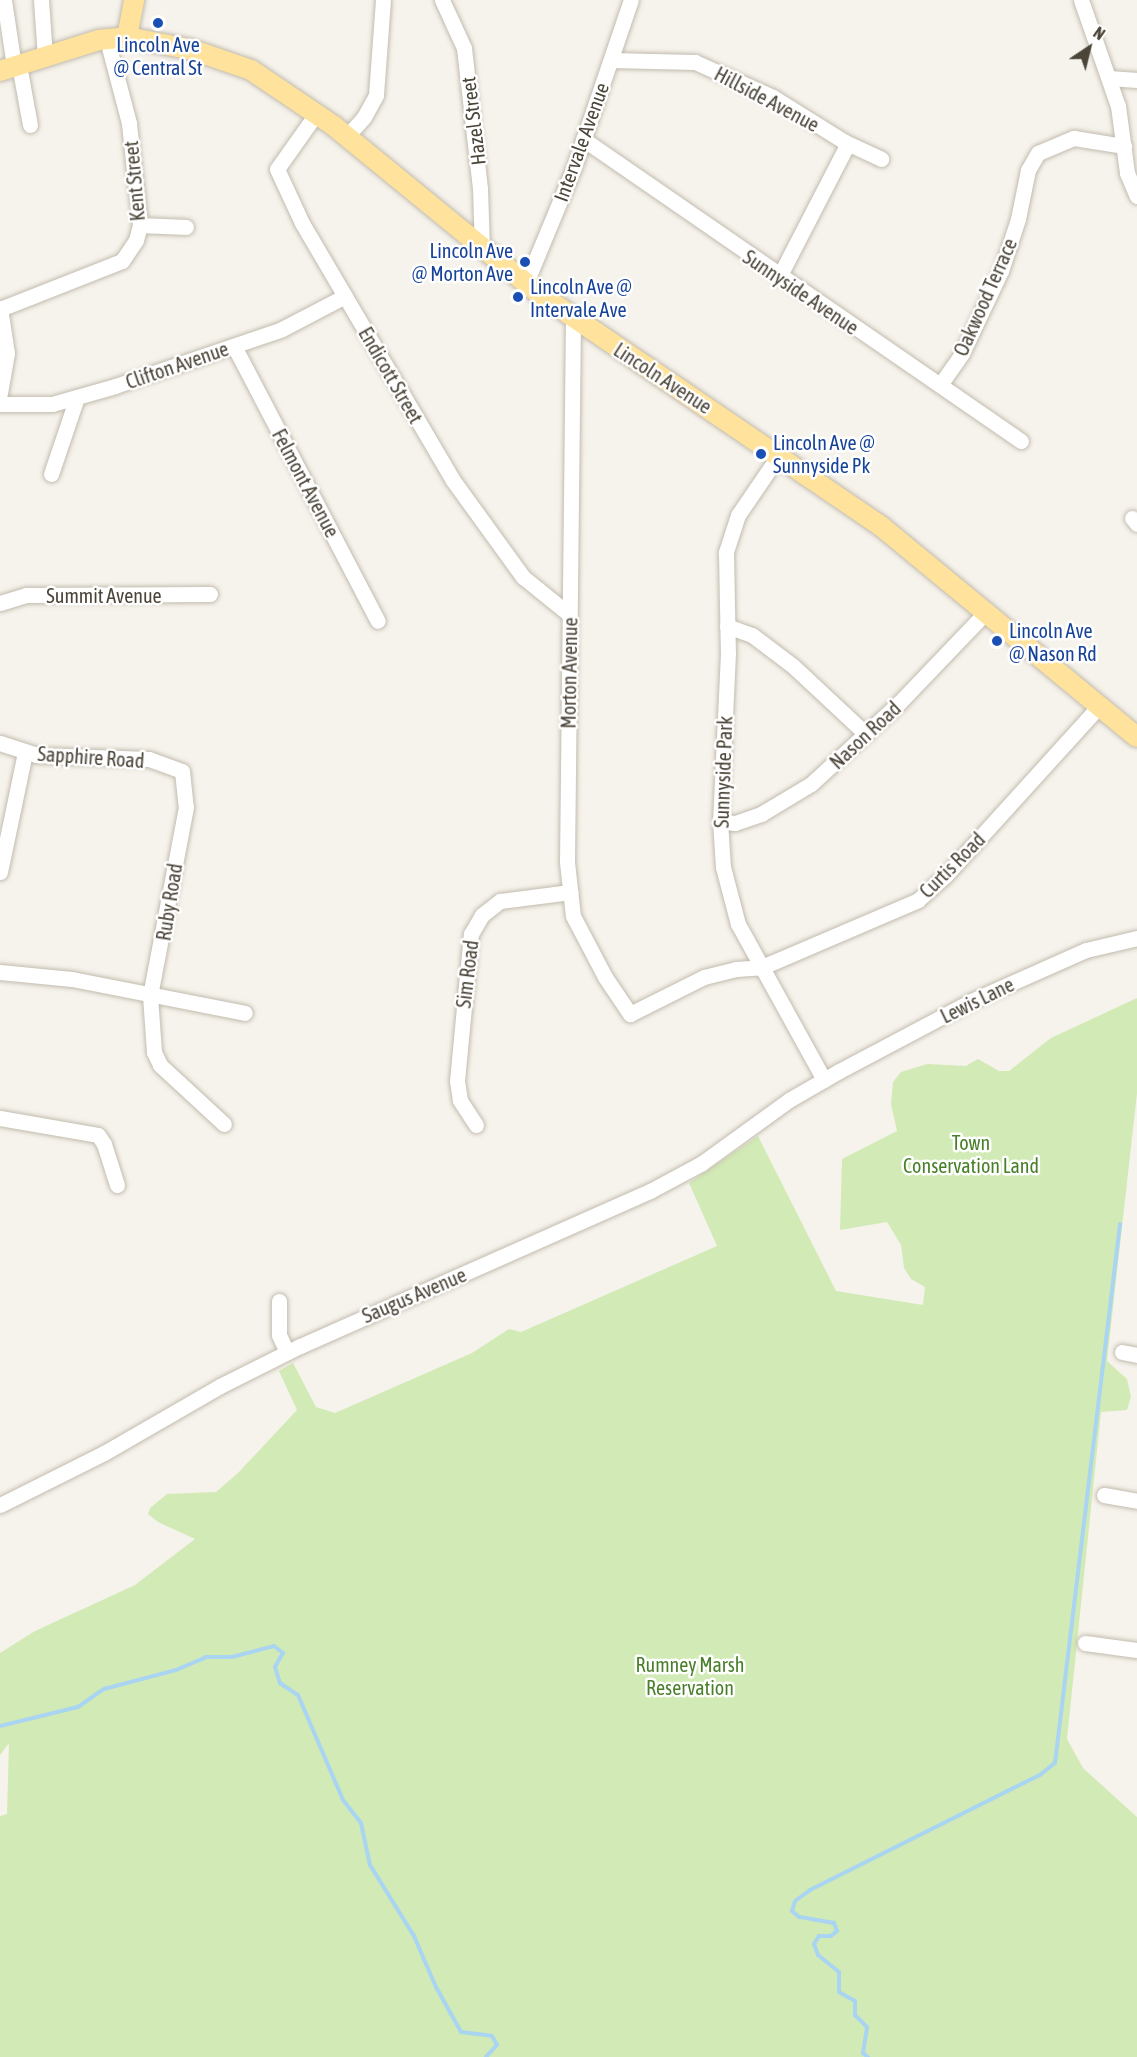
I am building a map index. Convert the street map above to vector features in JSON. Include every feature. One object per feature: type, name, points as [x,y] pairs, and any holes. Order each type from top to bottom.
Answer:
[{"type":"main road","points":[[117,38],[134,0]]},
{"type":"main road","name":"Lincoln Avenue","points":[[11,67],[117,38],[193,50],[251,70],[347,136],[526,283],[882,527],[987,611],[1137,737]]},
{"type":"street","points":[[4,0],[11,67],[30,124]]},
{"type":"street","points":[[40,0],[45,57]]},
{"type":"street","points":[[347,136],[364,117],[376,95],[383,0]]},
{"type":"street","name":"Hazel Street","points":[[442,0],[464,48],[480,188],[482,247]]},
{"type":"street","name":"Intervale Avenue","points":[[526,283],[583,139],[631,0]]},
{"type":"street","points":[[1081,0],[1109,78],[1128,173],[1137,196]]},
{"type":"street","name":"Kent Street","points":[[0,308],[122,261],[136,240],[140,225],[117,38]]},
{"type":"street","name":"Hillside Avenue","points":[[611,60],[695,62],[773,97],[845,142],[881,159]]},
{"type":"street","points":[[1109,78],[1137,80]]},
{"type":"street","name":"Endicott Street","points":[[316,114],[278,169],[302,223],[452,480],[523,577],[570,615]]},
{"type":"street","name":"Oakwood Terrace","points":[[940,386],[962,353],[1001,271],[1018,219],[1028,170],[1038,153],[1074,138],[1124,146]]},
{"type":"street","name":"Sunnyside Avenue","points":[[583,139],[778,277],[1021,441]]},
{"type":"street","points":[[778,277],[845,149],[845,142]]},
{"type":"street","points":[[140,225],[186,227]]},
{"type":"street","name":"Clifton Avenue","points":[[0,404],[52,404],[77,397],[282,329],[345,296]]},
{"type":"street","points":[[0,308],[7,353],[0,393]]},
{"type":"street","name":"Morton Avenue","points":[[573,317],[567,862],[573,916],[605,977],[630,1014]]},
{"type":"street","name":"Felmont Avenue","points":[[234,346],[378,621]]},
{"type":"street","points":[[51,474],[77,397]]},
{"type":"street","name":"Sunnyside Park","points":[[779,455],[738,515],[726,554],[728,626],[720,821],[725,883],[738,924],[824,1080]]},
{"type":"street","name":"Summit Avenue","points":[[0,603],[26,595],[210,594]]},
{"type":"street","name":"Nason Road","points":[[720,821],[735,823],[761,814],[812,784],[866,734],[987,611]]},
{"type":"street","points":[[728,626],[752,635],[793,666],[866,734]]},
{"type":"street","name":"Curtis Road","points":[[630,1014],[704,978],[736,969],[762,967],[918,900],[945,876],[1100,705]]},
{"type":"street","name":"Sapphire Road","points":[[0,743],[25,752],[149,759],[182,771],[186,807]]},
{"type":"street","points":[[0,872],[25,752]]},
{"type":"street","name":"Ruby Road","points":[[186,807],[150,996],[154,1052],[160,1065],[224,1124]]},
{"type":"street","name":"Sim Road","points":[[476,1125],[459,1100],[457,1081],[471,934],[482,915],[500,901],[570,892]]},
{"type":"street","name":"Lewis Lane","points":[[824,1080],[971,1001],[1086,950],[1137,938]]},
{"type":"street","points":[[0,972],[72,979],[245,1013]]},
{"type":"street","name":"Saugus Avenue","points":[[0,1505],[104,1453],[220,1386],[287,1352],[650,1191],[702,1163],[824,1080]]},
{"type":"street","points":[[0,1118],[98,1135],[104,1144],[117,1185]]},
{"type":"street","points":[[279,1301],[279,1335],[287,1352]]},
{"type":"street","points":[[1104,1495],[1137,1501]]},
{"type":"street","points":[[1085,1643],[1137,1650]]},
{"type":"green space","name":"Rumney Marsh Reservation","points":[[1137,998],[1137,1093],[1107,1361],[1127,1379],[1131,1397],[1127,1410],[1101,1412],[1067,1739],[1083,1768],[1137,1817],[1137,2057],[0,2057],[0,1816],[7,1814],[9,1743],[0,1755],[0,1653],[35,1631],[135,1585],[195,1539],[158,1522],[148,1514],[150,1508],[167,1494],[216,1492],[238,1473],[297,1410],[279,1371],[293,1363],[316,1407],[335,1413],[472,1353],[509,1329],[521,1332],[717,1246],[689,1183],[758,1136],[836,1291],[923,1305],[925,1287],[911,1279],[904,1268],[901,1245],[887,1222],[840,1230],[842,1159],[897,1131],[891,1104],[893,1082],[901,1072],[927,1064],[966,1066],[978,1059],[999,1071],[1009,1071],[1051,1038]]},
{"type":"waterway","points":[[868,2057],[863,2053],[867,2027],[855,2015],[855,2001],[839,1992],[839,1972],[818,1955],[814,1944],[819,1936],[831,1936],[837,1931],[834,1923],[799,1917],[792,1911],[795,1901],[810,1890],[1040,1775],[1055,1763],[1120,1224]]},
{"type":"waterway","points":[[0,1726],[78,1707],[104,1689],[176,1670],[206,1657],[232,1657],[274,1646],[283,1653],[275,1667],[280,1683],[298,1695],[343,1800],[361,1823],[370,1865],[414,1936],[436,1987],[461,2032],[492,2036],[497,2045],[486,2057]]},
{"type":"place","name":"Lincoln Ave @ Central St","points":[[158,23]]},
{"type":"place","name":"Lincoln Ave @ Morton Ave","points":[[525,262]]},
{"type":"place","name":"Lincoln Ave @ Intervale Ave","points":[[518,297]]},
{"type":"place","name":"Lincoln Ave @ Sunnyside Pk","points":[[761,454]]},
{"type":"place","name":"Lincoln Ave @ Nason Rd","points":[[997,641]]},
{"type":"park label","name":"Town Conservation Land","points":[[971,1154]]}]
